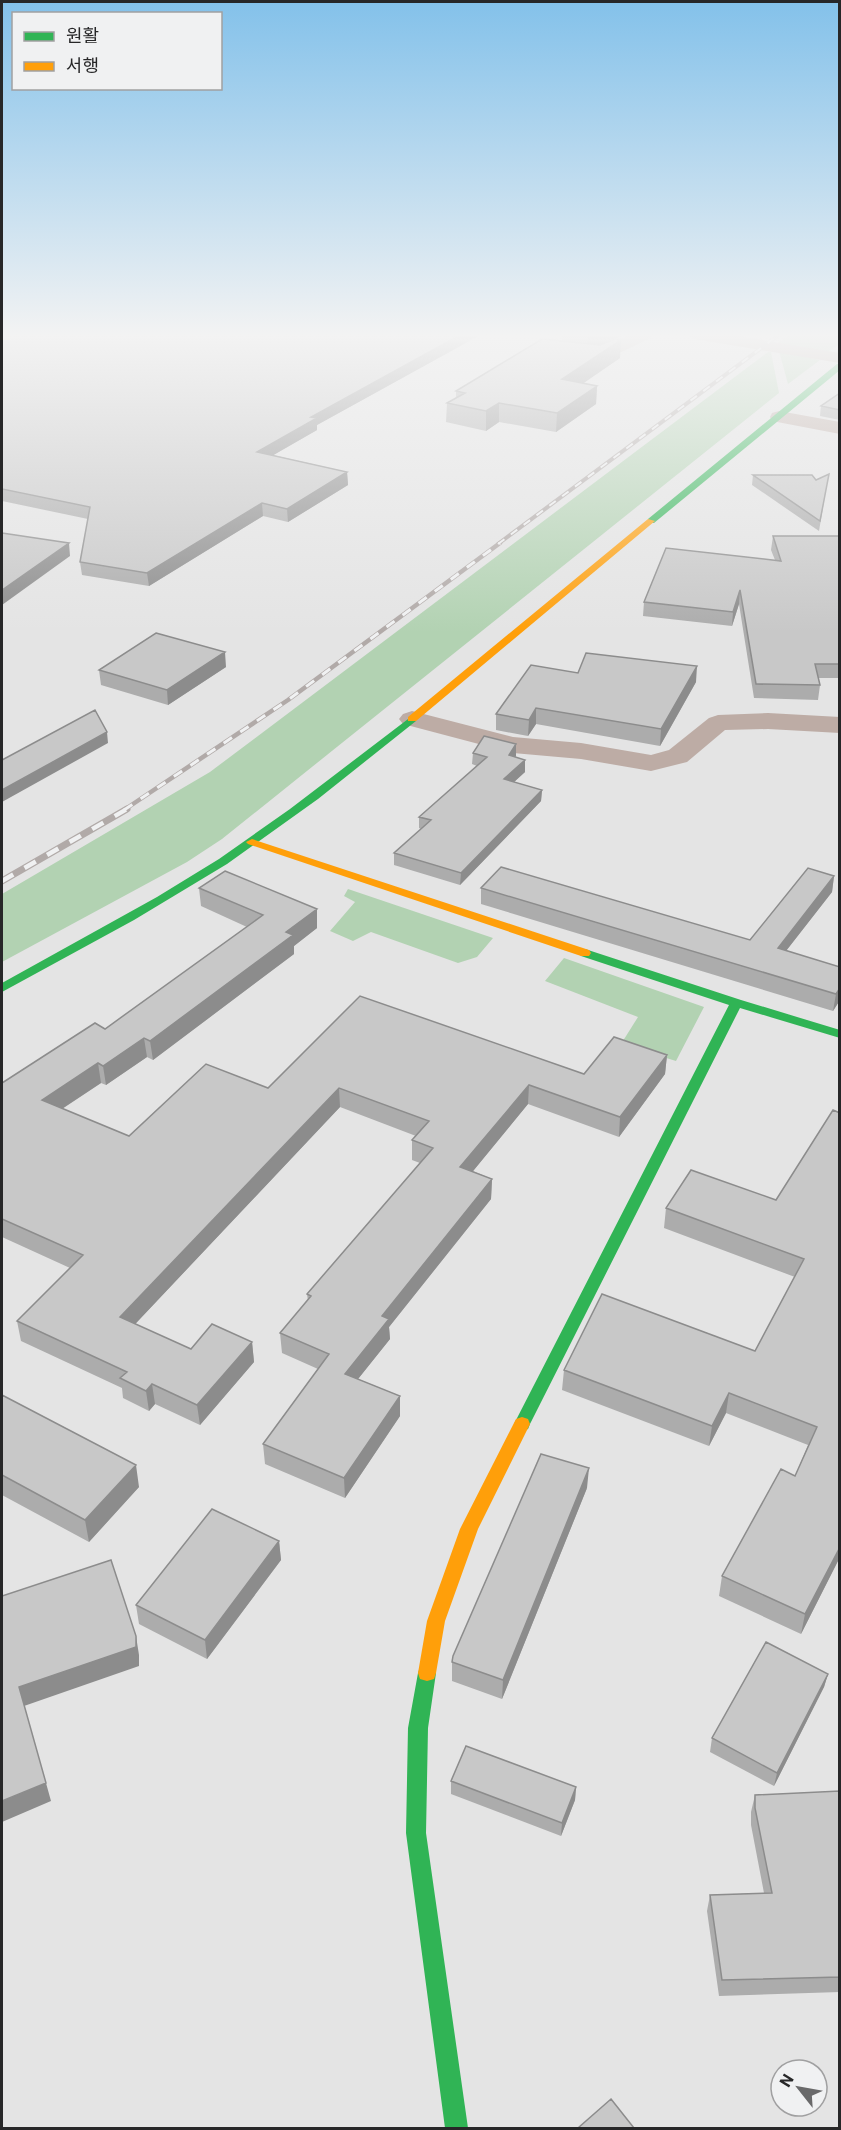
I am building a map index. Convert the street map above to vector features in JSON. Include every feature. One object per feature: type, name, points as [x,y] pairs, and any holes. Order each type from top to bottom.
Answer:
[{"type":"street","points":[[2,988],[175,890],[252,842],[362,760],[759,433]]},
{"type":"street","points":[[412,719],[513,745],[580,751],[651,763],[678,756],[718,723],[768,721],[840,725]]},
{"type":"street","points":[[252,842],[736,1003],[840,1034]]},
{"type":"street","points":[[457,2128],[416,1833],[418,1728],[436,1621],[469,1529],[736,1003]]},
{"type":"green space","points":[[660,433],[729,433],[222,839],[187,862],[2,962],[2,894],[210,772]]},
{"type":"green space","points":[[348,889],[493,938],[477,957],[458,963],[371,932],[353,941],[330,931],[355,902],[344,896]]},
{"type":"green space","points":[[564,958],[704,1007],[676,1061],[621,1044],[638,1017],[545,981]]},
{"type":"building","points":[[2,433],[290,433],[257,452],[347,472],[287,509],[262,503],[147,573],[80,562],[90,507],[2,489]]},
{"type":"building","points":[[829,474],[820,521],[753,475],[812,475],[816,480]]},
{"type":"building","points":[[2,533],[69,543],[2,590]]},
{"type":"building","points":[[773,536],[840,536],[840,664],[815,664],[820,685],[756,684],[740,590],[733,612],[644,602],[666,548],[781,561]]},
{"type":"building","points":[[156,633],[225,652],[167,690],[99,670]]},
{"type":"building","points":[[586,653],[697,666],[661,729],[536,708],[529,720],[496,714],[531,665],[578,673]]},
{"type":"building","points":[[95,710],[107,732],[2,790],[2,760]]},
{"type":"building","points":[[484,736],[516,744],[509,755],[525,760],[504,779],[542,790],[461,873],[394,853],[431,820],[419,817],[487,757],[473,753]]},
{"type":"building","points":[[501,867],[750,940],[808,868],[834,876],[778,948],[840,967],[840,988],[836,994],[481,888]]},
{"type":"building","points":[[225,871],[317,909],[286,932],[293,935],[150,1041],[144,1038],[103,1066],[98,1063],[42,1100],[129,1136],[206,1064],[268,1088],[360,996],[584,1074],[614,1037],[667,1055],[620,1117],[529,1085],[460,1167],[492,1179],[382,1316],[389,1319],[345,1374],[400,1396],[344,1478],[263,1444],[329,1354],[280,1333],[311,1296],[307,1294],[433,1148],[412,1140],[429,1121],[339,1088],[120,1317],[191,1349],[212,1324],[252,1342],[197,1405],[152,1384],[146,1391],[120,1378],[127,1372],[17,1321],[83,1255],[2,1219],[2,1083],[95,1023],[105,1029],[263,915],[199,888]]},
{"type":"building","points":[[833,1110],[840,1113],[840,1547],[805,1614],[722,1576],[781,1469],[795,1476],[817,1427],[729,1393],[712,1426],[564,1370],[602,1294],[755,1351],[804,1259],[666,1208],[691,1170],[776,1200]]},
{"type":"building","points":[[2,1395],[136,1465],[85,1520],[2,1475]]},
{"type":"building","points":[[541,1454],[589,1468],[503,1680],[452,1662],[453,1656]]},
{"type":"building","points":[[212,1509],[279,1541],[205,1640],[136,1605]]},
{"type":"building","points":[[111,1560],[136,1636],[136,1647],[19,1687],[46,1783],[2,1801],[2,1596]]},
{"type":"building","points":[[766,1642],[828,1674],[777,1773],[712,1738]]},
{"type":"building","points":[[466,1746],[576,1787],[562,1823],[451,1781]]},
{"type":"building","points":[[840,1791],[840,1977],[722,1980],[710,1895],[772,1893],[755,1808],[755,1795]]},
{"type":"building","points":[[611,2099],[634,2128],[578,2128]]},
{"type":"railway","points":[[498,544],[647,433]]},
{"type":"railway","points":[[124,810],[288,700],[500,543]]},
{"type":"railway","points":[[2,881],[127,809]]},
{"type":"traffic: fast","points":[[651,521],[758,433]]},
{"type":"traffic: fast","points":[[2,988],[161,899],[223,861],[314,797],[412,719]]},
{"type":"traffic: fast","points":[[585,953],[736,1003],[840,1034]]},
{"type":"traffic: fast","points":[[522,1424],[736,1003]]},
{"type":"traffic: fast","points":[[427,1673],[418,1728],[416,1833],[457,2128]]},
{"type":"traffic: slow","points":[[412,719],[651,521]]},
{"type":"traffic: slow","points":[[252,842],[585,953]]},
{"type":"traffic: slow","points":[[427,1673],[436,1621],[469,1529],[522,1424]]}]
